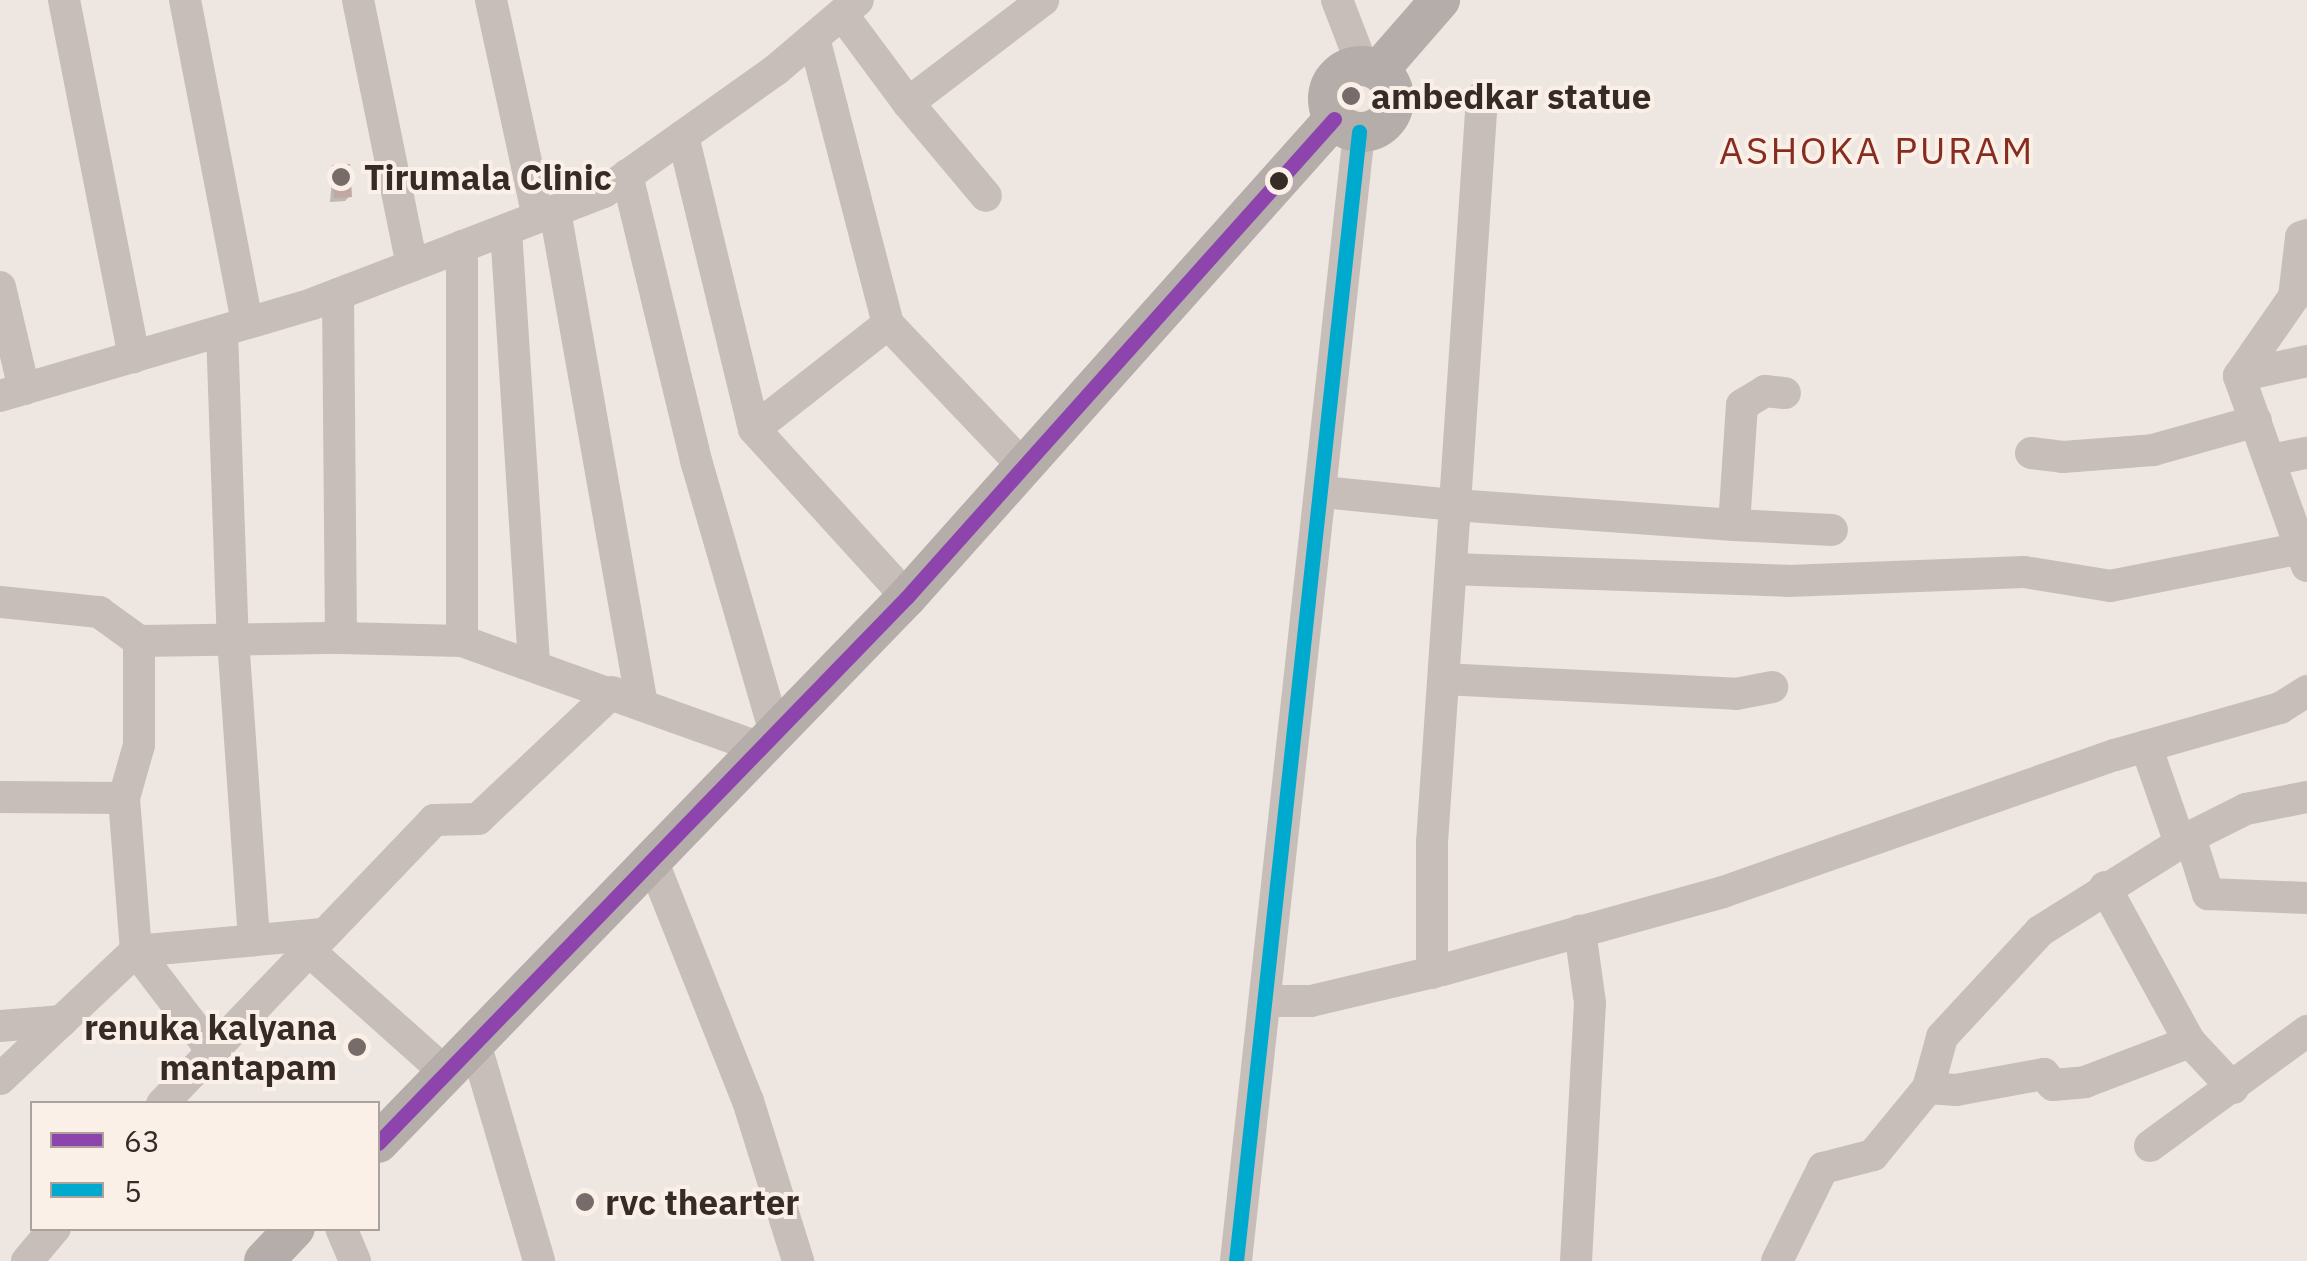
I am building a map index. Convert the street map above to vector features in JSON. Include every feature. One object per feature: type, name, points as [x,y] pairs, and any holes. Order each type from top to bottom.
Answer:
[{"type":"main road","points":[[1370,68],[1392,84],[1392,114],[1378,128],[1347,126],[1328,102],[1332,84],[1344,70],[1370,68],[1440,0]]},
{"type":"main road","points":[[380,1142],[907,597],[1023,466],[1347,126]]},
{"type":"main road","points":[[264,1261],[292,1231]]},
{"type":"street","points":[[64,0],[134,357]]},
{"type":"street","points":[[185,0],[234,327],[233,640],[254,940]]},
{"type":"street","points":[[358,0],[412,266]]},
{"type":"street","points":[[491,0],[547,214],[627,696]]},
{"type":"street","points":[[908,102],[1043,0]]},
{"type":"street","points":[[1337,0],[1370,68]]},
{"type":"street","points":[[0,287],[12,393],[338,294],[547,214],[627,175],[814,38],[850,7],[908,102],[986,196]]},
{"type":"street","points":[[814,38],[888,324],[1023,466]]},
{"type":"street","points":[[1432,972],[1432,842],[1482,96]]},
{"type":"street","points":[[1236,1261],[1322,492],[1347,126]]},
{"type":"street","points":[[683,136],[754,429],[907,597]]},
{"type":"street","points":[[627,175],[768,740]]},
{"type":"street","points":[[506,230],[534,665]]},
{"type":"street","points":[[2239,376],[2294,296],[2301,238],[2307,235]]},
{"type":"street","points":[[462,246],[462,640]]},
{"type":"street","points":[[338,294],[341,638]]},
{"type":"street","points":[[754,429],[888,324]]},
{"type":"street","points":[[2239,376],[2307,361]]},
{"type":"street","points":[[1451,569],[1788,581],[2024,572],[2110,586],[2304,554],[2239,376]]},
{"type":"street","points":[[1734,525],[1742,405],[1765,391],[1785,393]]},
{"type":"street","points":[[2030,452],[2063,457],[2153,450],[2256,421]]},
{"type":"street","points":[[2270,460],[2307,453]]},
{"type":"street","points":[[1322,492],[1454,505],[1832,530]]},
{"type":"street","points":[[0,602],[99,612],[138,640],[462,640],[768,740]]},
{"type":"street","points":[[138,640],[138,745],[124,798],[136,952],[210,1048]]},
{"type":"street","points":[[1444,679],[1736,694],[1772,687]]},
{"type":"street","points":[[1265,1002],[1311,1001],[1432,972],[1723,892],[2146,746],[2280,708],[2307,690]]},
{"type":"street","points":[[165,1101],[210,1048],[434,820],[478,819],[627,696]]},
{"type":"street","points":[[2146,746],[2208,894],[2307,898]]},
{"type":"street","points":[[0,797],[124,798]]},
{"type":"street","points":[[1777,1261],[1822,1168],[1873,1154],[1928,1088],[1942,1037],[1973,998],[2040,931],[2185,840],[2246,809],[2307,797]]},
{"type":"street","points":[[652,860],[748,1102],[798,1261]]},
{"type":"street","points":[[2106,887],[2190,1042],[2234,1088]]},
{"type":"street","points":[[1576,1261],[1590,1003],[1580,931]]},
{"type":"street","points":[[0,1079],[136,952],[254,940],[315,942],[446,1073]]},
{"type":"street","points":[[0,1026],[62,1021]]},
{"type":"street","points":[[2150,1146],[2307,1031]]},
{"type":"street","points":[[1928,1088],[1956,1090],[2044,1074],[2053,1085],[2086,1082],[2190,1042]]},
{"type":"street","points":[[474,1043],[539,1261]]},
{"type":"street","points":[[27,1261],[52,1231]]},
{"type":"street","points":[[341,1231],[354,1261]]},
{"type":"building","points":[[350,164],[352,197],[334,198],[332,165]]},
{"type":"transit line","name":"63","points":[[380,1141],[907,597],[1334,119]]},
{"type":"transit line","name":"5","points":[[1236,1261],[1359,132]]},
{"type":"place","name":"ambedkar statue","points":[[1351,96]]},
{"type":"place","name":"Tirumala Clinic","points":[[341,177]]},
{"type":"place","name":"renuka kalyana mantapam","points":[[357,1047]]},
{"type":"place","name":"rvc thearter","points":[[585,1202]]},
{"type":"district","name":"ASHOKA PURAM","points":[[1877,150]]}]
